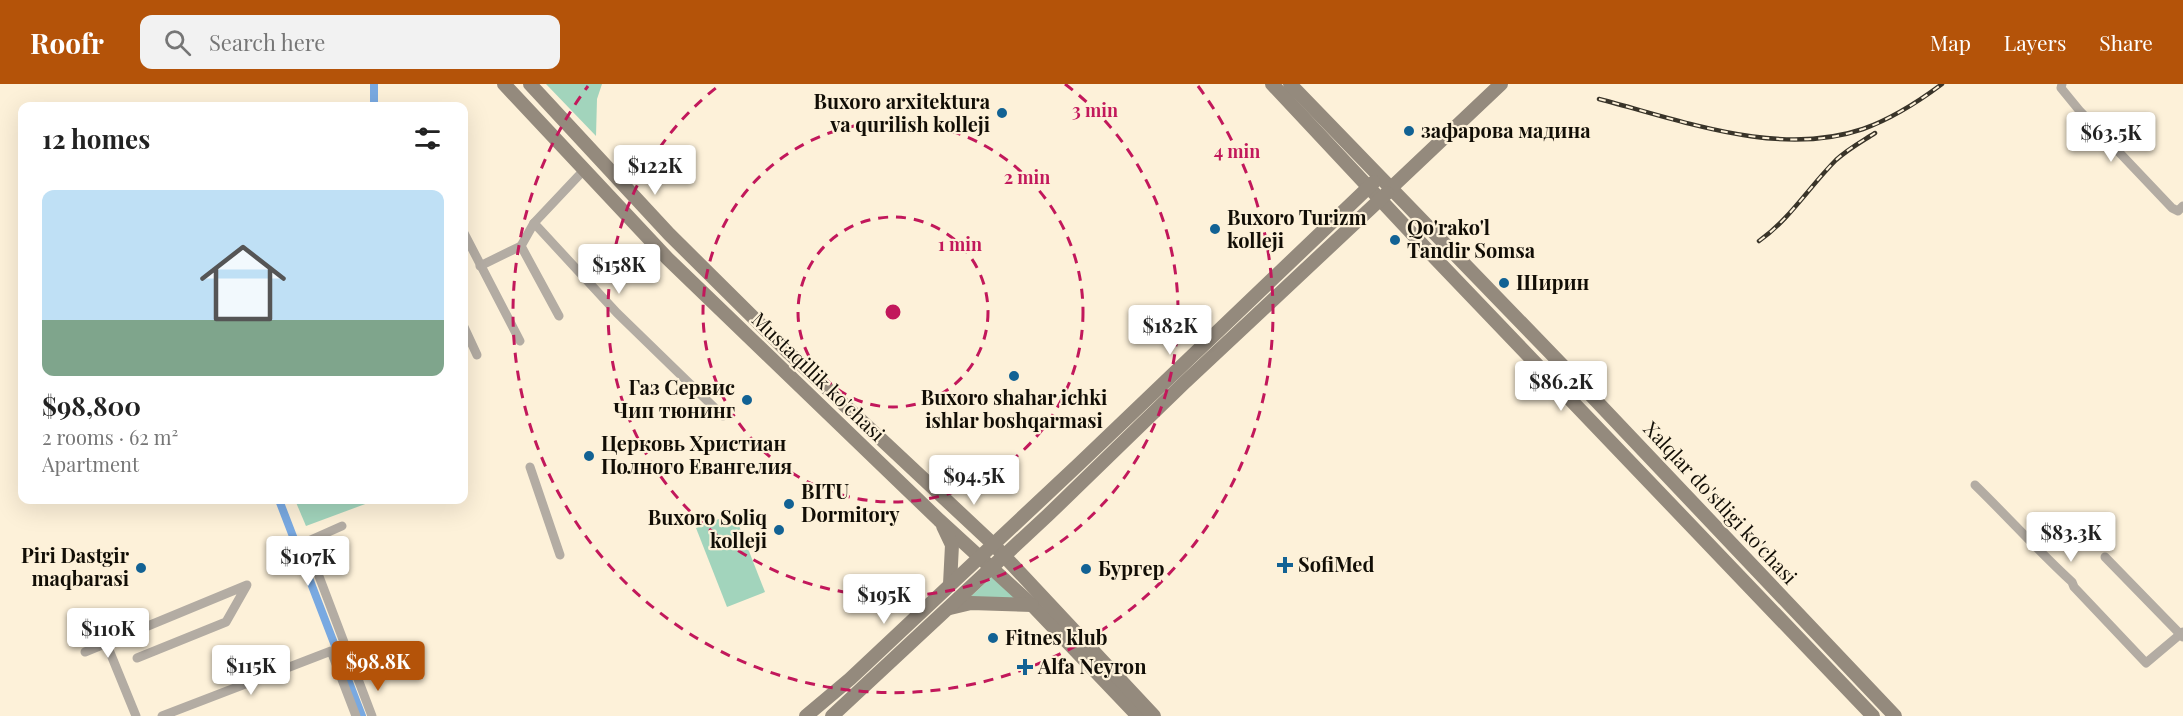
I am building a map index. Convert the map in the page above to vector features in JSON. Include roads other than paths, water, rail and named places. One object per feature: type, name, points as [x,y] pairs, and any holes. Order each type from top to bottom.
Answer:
[{"type":"main road","name":"Mustaqillik ko'chasi","points":[[504,84],[668,259],[939,520],[1154,716]]},
{"type":"main road","name":"Mustaqillik ko'chasi","points":[[530,84],[669,234],[762,326],[1004,555],[1106,673],[1137,716]]},
{"type":"main road","name":"Xalqlar do'stligi ko'chasi","points":[[1272,84],[1873,716]]},
{"type":"main road","name":"Xalqlar do'stligi ko'chasi","points":[[1290,84],[1566,369],[1895,716]]},
{"type":"main road","points":[[807,716],[850,679],[993,544],[1381,199],[1501,84]]},
{"type":"main road","points":[[587,174],[605,165]]},
{"type":"main road","points":[[832,716],[1004,555],[1379,176]]},
{"type":"main road","points":[[750,338],[762,326]]},
{"type":"main road","points":[[939,520],[952,545],[950,584]]},
{"type":"main road","points":[[948,608],[971,603],[1032,605]]},
{"type":"street","points":[[2062,84],[2061,88],[2079,110],[2172,208],[2178,211],[2183,206]]},
{"type":"street","points":[[480,266],[521,246],[534,223],[587,174]]},
{"type":"street","points":[[534,223],[617,313],[723,416]]},
{"type":"street","points":[[468,241],[519,341]]},
{"type":"street","points":[[521,246],[559,316]]},
{"type":"street","points":[[468,336],[477,355]]},
{"type":"street","points":[[530,467],[560,555]]},
{"type":"street","points":[[1975,485],[2017,526],[2031,544],[2072,582],[2074,587],[2146,663],[2182,634],[2105,557]]},
{"type":"street","points":[[342,526],[306,542],[372,716]]},
{"type":"street","points":[[85,652],[107,645],[247,585],[226,622],[137,658]]},
{"type":"street","points":[[107,645],[136,716]]},
{"type":"street","points":[[162,716],[331,651],[356,716]]},
{"type":"waterway","points":[[374,84],[374,102]]},
{"type":"waterway","points":[[281,504],[362,716]]},
{"type":"railway","points":[[1599,99],[1730,133],[1797,140],[1831,137],[1863,129],[1904,110],[1942,84]]},
{"type":"railway","points":[[1759,241],[1790,213],[1836,160],[1875,133]]},
{"type":"place","name":"Buxoro arxitektura va qurilish kolleji","points":[[1002,113]]},
{"type":"place","name":"зафарова мадина","points":[[1409,131]]},
{"type":"place","name":"Buxoro Turizm kolleji","points":[[1215,229]]},
{"type":"place","name":"Qo'rako'l Tandir Somsa","points":[[1395,240]]},
{"type":"place","name":"Ширин","points":[[1504,283]]},
{"type":"place","name":"Buxoro shahar ichki ishlar boshqarmasi","points":[[1014,376]]},
{"type":"place","name":"Газ Сервис Чип тюнинг","points":[[747,400]]},
{"type":"place","name":"Церковь Христиан Полного Евангелия","points":[[589,456]]},
{"type":"place","name":"BITU Dormitory","points":[[789,504]]},
{"type":"place","name":"Buxoro Soliq kolleji","points":[[779,530]]},
{"type":"place","name":"SofiMed","points":[[1285,565]]},
{"type":"place","name":"Piri Dastgir maqbarasi","points":[[141,568]]},
{"type":"place","name":"Бургер","points":[[1086,569]]},
{"type":"place","name":"Fitnes klub","points":[[993,638]]},
{"type":"place","name":"Alfa Neyron","points":[[1025,667]]}]
